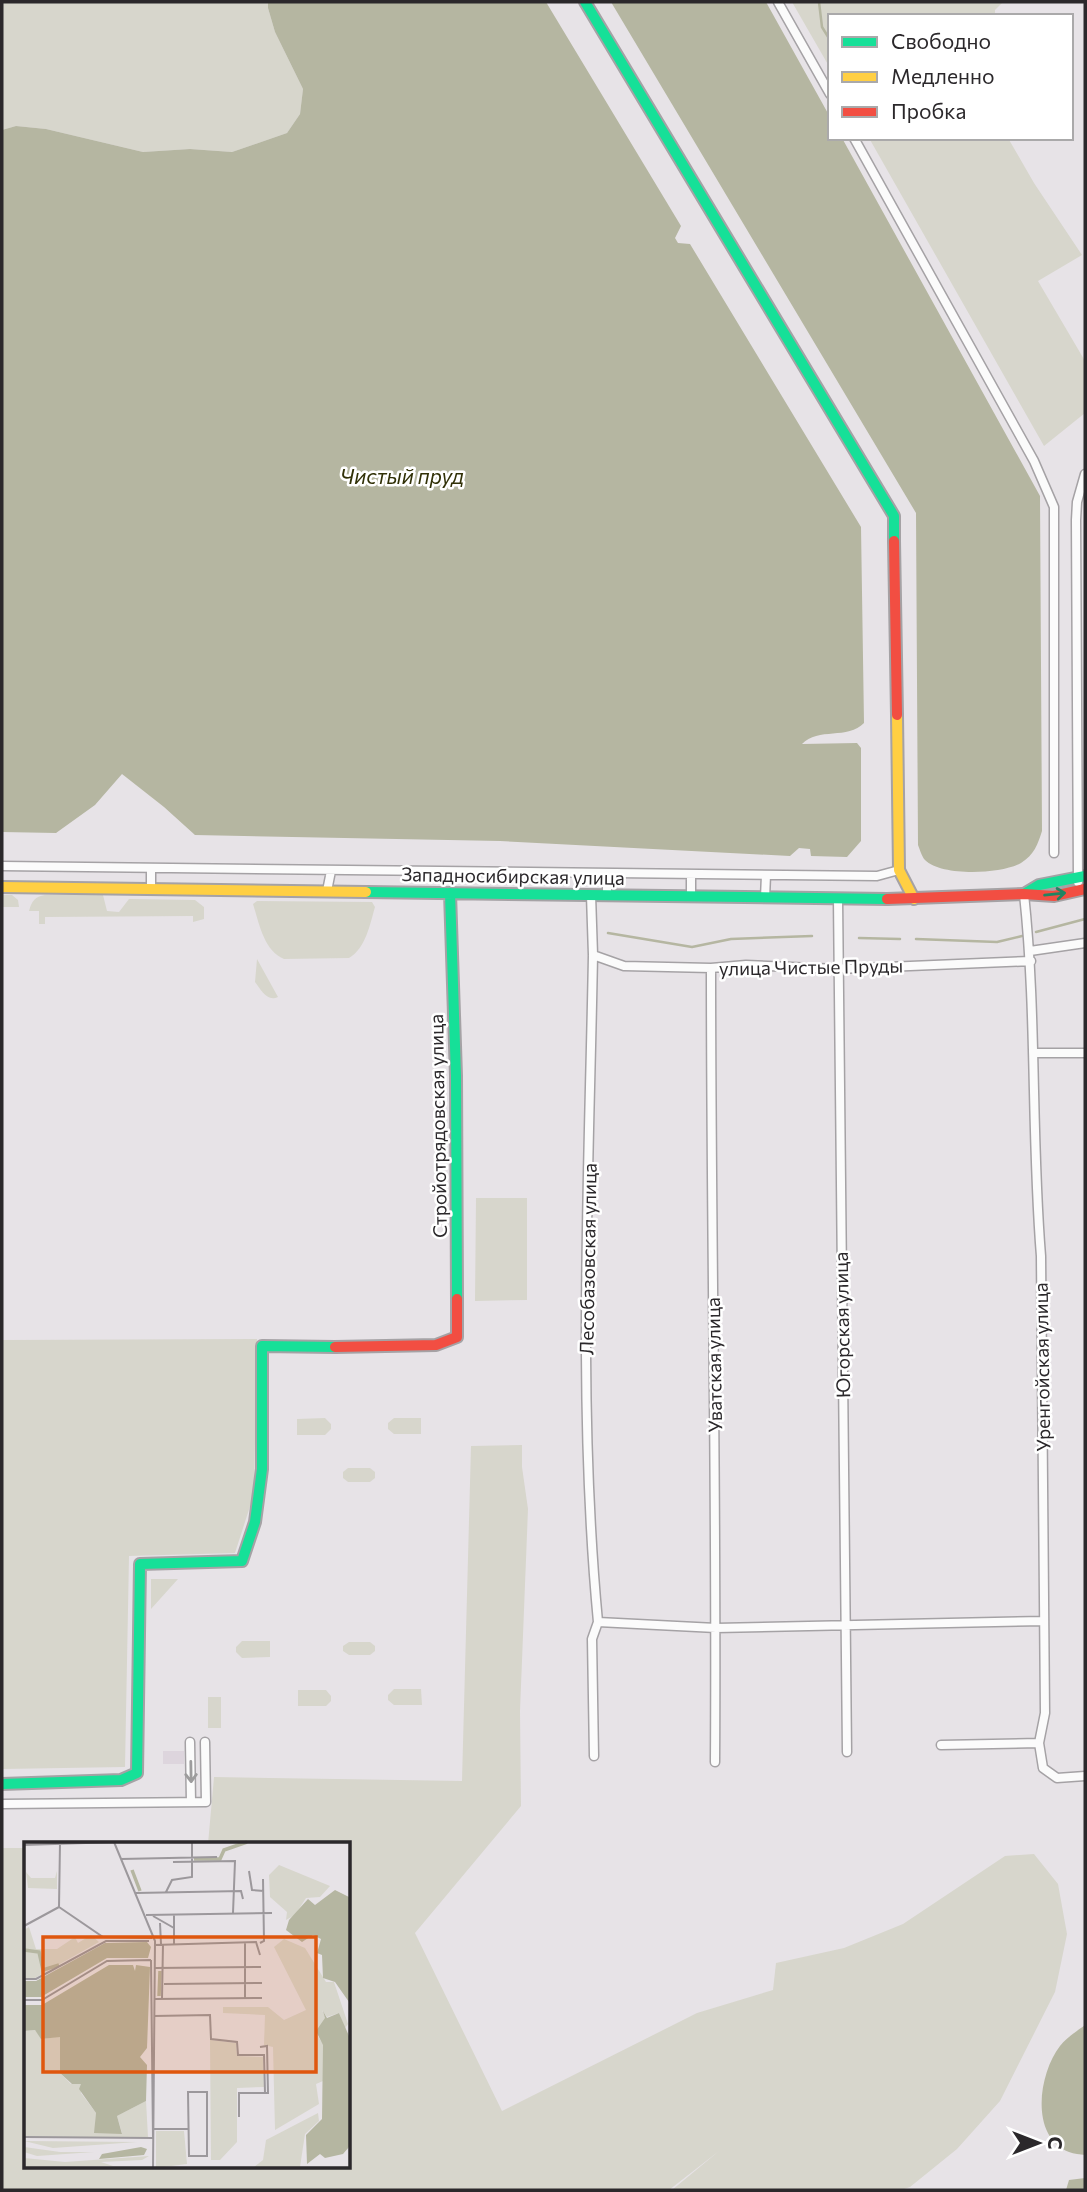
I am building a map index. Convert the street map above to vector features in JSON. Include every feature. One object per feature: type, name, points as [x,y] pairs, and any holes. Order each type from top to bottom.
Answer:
[{"type":"street","points":[[585,2],[894,516],[899,870],[914,899]]},
{"type":"street","points":[[778,2],[828,90]]},
{"type":"street","points":[[856,140],[1034,461],[1054,508],[1054,853]]},
{"type":"street","points":[[1082,890],[1076,520],[1077,502],[1085,474]]},
{"type":"street","points":[[2,866],[877,876],[899,870]]},
{"type":"street","points":[[151,868],[151,889]]},
{"type":"street","points":[[327,891],[331,871]]},
{"type":"street","points":[[607,873],[607,895]]},
{"type":"street","points":[[691,874],[691,897]]},
{"type":"street","points":[[765,898],[766,875]]},
{"type":"street","name":"Западносибирская улица","points":[[1024,894],[1039,886],[1081,877]]},
{"type":"street","name":"Западносибирская улица","points":[[2,887],[838,899],[1024,894],[1054,896],[1082,890]]},
{"type":"street","name":"Стройотрядовская улица","points":[[2,1784],[121,1780],[136,1773],[140,1564],[242,1561],[255,1522],[262,1469],[262,1346],[401,1348],[436,1345],[457,1337],[456,1076],[450,893]]},
{"type":"street","name":"Уренгойская улица","points":[[1024,894],[1031,961],[1036,1192],[1041,1256],[1045,1713],[1039,1743]]},
{"type":"street","name":"Лесобазовская улица","points":[[591,895],[593,955],[586,1349],[587,1443],[598,1622],[593,1639],[594,1756]]},
{"type":"street","name":"Югорская улица","points":[[838,899],[847,1752]]},
{"type":"street","points":[[1030,951],[1085,943]]},
{"type":"street","name":"улица Чистые Пруды","points":[[593,955],[624,966],[710,968],[747,965],[838,969],[1031,961]]},
{"type":"street","name":"Уватская улица","points":[[710,968],[715,1762]]},
{"type":"street","points":[[1033,1053],[1085,1053]]},
{"type":"street","points":[[598,1622],[716,1628],[1044,1621]]},
{"type":"street","points":[[190,1742],[191,1802]]},
{"type":"street","points":[[2,1804],[206,1802],[205,1742]]},
{"type":"street","points":[[941,1745],[1039,1743],[1043,1768],[1056,1778],[1085,1776]]},
{"type":"shaded area","points":[[2,2],[268,2],[275,32],[303,89],[300,114],[287,133],[232,152],[190,149],[143,152],[46,129],[16,126],[2,130]]},
{"type":"shaded area","points":[[792,2],[1003,2],[995,10],[995,14],[828,14],[828,65]]},
{"type":"shaded area","points":[[870,140],[1009,140],[1082,255],[1038,281],[1085,361],[1085,413],[1044,446]]},
{"type":"shaded area","points":[[2,895],[12,895],[18,900],[19,907],[2,907]]},
{"type":"shaded area","points":[[45,895],[103,895],[107,911],[119,912],[129,899],[195,900],[204,907],[204,919],[193,922],[193,916],[45,917],[45,924],[39,924],[39,911],[29,911],[34,900]]},
{"type":"shaded area","points":[[257,901],[372,902],[375,907],[360,948],[349,958],[284,959],[272,950],[263,936],[253,904]]},
{"type":"shaded area","points":[[257,959],[278,997],[267,997],[255,982]]},
{"type":"shaded area","points":[[476,1198],[527,1198],[527,1300],[475,1301]]},
{"type":"shaded area","points":[[257,1339],[254,1494],[235,1553],[129,1556],[125,1767],[2,1769],[2,1340]]},
{"type":"shaded area","points":[[325,1418],[331,1424],[331,1429],[325,1435],[297,1435],[297,1419]]},
{"type":"shaded area","points":[[394,1418],[421,1418],[421,1434],[394,1434],[388,1429],[388,1423]]},
{"type":"shaded area","points":[[522,1445],[528,1509],[520,1711],[521,1806],[415,1933],[502,2111],[697,2013],[773,1990],[776,1963],[844,1948],[903,1924],[1005,1856],[1034,1854],[1058,1884],[1067,1934],[1055,1992],[1000,2101],[957,2149],[910,2187],[901,2190],[672,2190],[719,2151],[669,2190],[2,2190],[2,1848],[24,1848],[24,2168],[350,2168],[350,1842],[208,1842],[214,1777],[462,1781],[471,1446]]},
{"type":"shaded area","points":[[348,1468],[370,1468],[375,1472],[375,1478],[370,1482],[348,1482],[343,1478],[343,1472]]},
{"type":"shaded area","points":[[151,1579],[178,1579],[151,1609]]},
{"type":"shaded area","points":[[242,1641],[270,1641],[270,1657],[242,1658],[236,1652],[236,1647]]},
{"type":"shaded area","points":[[349,1642],[370,1642],[375,1646],[375,1651],[370,1655],[349,1655],[343,1651],[343,1646]]},
{"type":"shaded area","points":[[394,1689],[421,1689],[422,1705],[394,1705],[388,1700],[388,1695]]},
{"type":"shaded area","points":[[298,1690],[326,1690],[331,1701],[326,1706],[298,1706]]},
{"type":"shaded area","points":[[208,1697],[221,1697],[221,1728],[208,1728]]},
{"type":"shaded area","points":[[163,1751],[184,1751],[184,1764],[163,1764]]},
{"type":"water","name":"Чистый пруд","points":[[268,2],[546,2],[681,226],[675,238],[678,243],[690,244],[861,527],[864,723],[850,731],[816,736],[802,744],[857,743],[861,748],[861,841],[847,857],[811,856],[810,849],[799,848],[790,856],[500,841],[195,835],[122,774],[95,805],[56,833],[2,832],[2,130],[16,126],[46,129],[143,152],[190,149],[232,152],[287,133],[300,114],[303,89],[275,32]]},
{"type":"water","points":[[611,2],[766,2],[828,113],[828,140],[843,140],[1040,496],[1042,831],[1035,849],[1021,863],[1012,867],[972,872],[944,869],[925,860],[918,845],[916,513]]},
{"type":"water","points":[[1085,2025],[1085,2155],[1069,2152],[1056,2144],[1043,2119],[1042,2103],[1043,2087],[1053,2058],[1062,2043]]},
{"type":"water","points":[[1085,2178],[1085,2190],[1066,2190],[1069,2180]]},
{"type":"waterway","points":[[819,2],[822,27],[828,37]]},
{"type":"waterway","points":[[1036,932],[1085,919]]},
{"type":"waterway","points":[[608,933],[692,947],[731,939],[812,936]]},
{"type":"waterway","points":[[916,939],[997,942],[1022,936]]},
{"type":"waterway","points":[[859,938],[900,939]]},
{"type":"traffic: fast","points":[[585,2],[894,516],[894,541]]},
{"type":"traffic: fast","points":[[1024,894],[1039,885],[1085,876]]},
{"type":"traffic: fast","points":[[366,892],[887,899]]},
{"type":"traffic: fast","points":[[450,893],[456,1076],[457,1299]]},
{"type":"traffic: fast","points":[[2,1784],[121,1780],[137,1773],[140,1564],[242,1561],[255,1522],[262,1469],[262,1346],[335,1347]]},
{"type":"traffic: slow","points":[[897,715],[899,870],[914,899]]},
{"type":"traffic: slow","points":[[2,887],[366,892]]},
{"type":"traffic: jam","points":[[894,541],[897,715]]},
{"type":"traffic: jam","points":[[887,899],[1024,894],[1054,896],[1085,889]]},
{"type":"traffic: jam","points":[[335,1347],[436,1345],[457,1337],[457,1299]]}]
